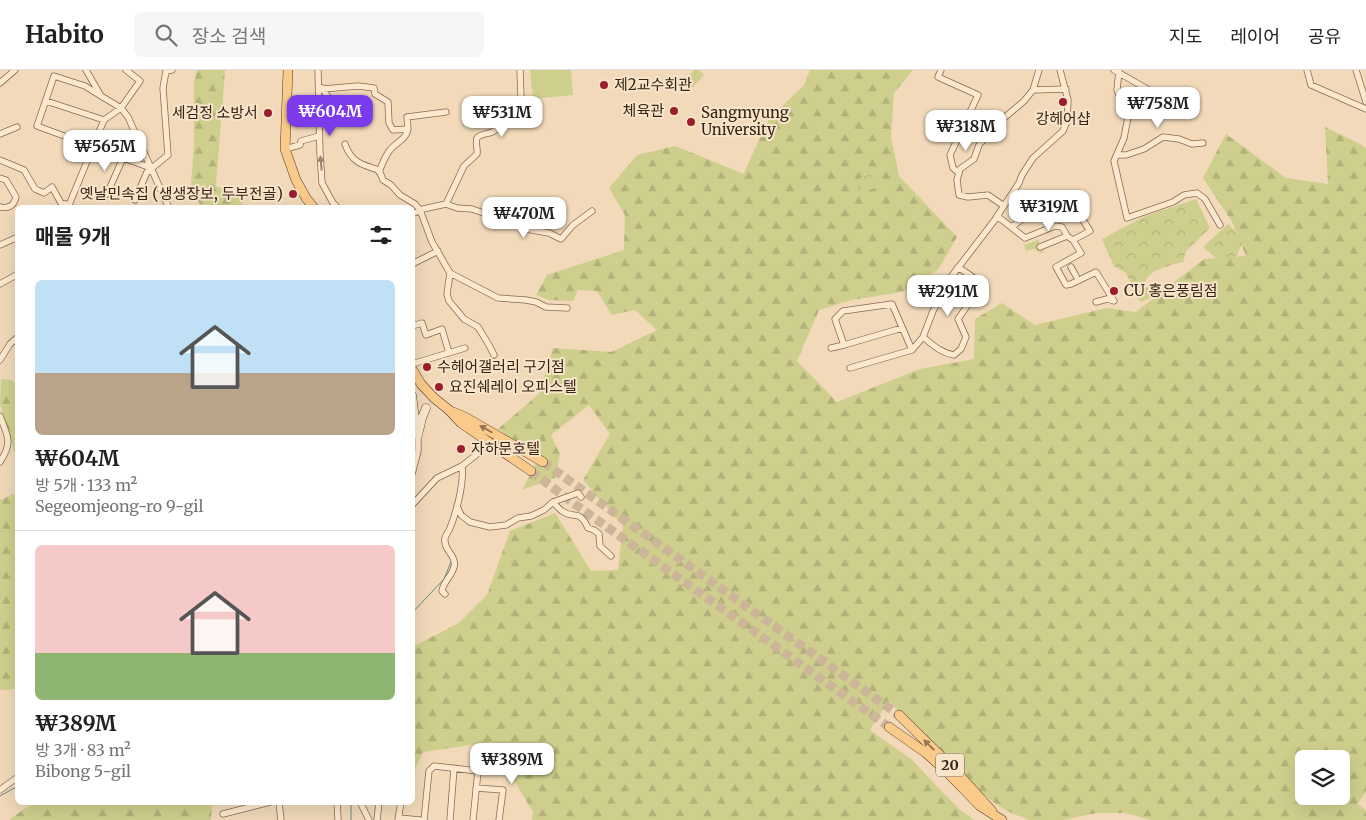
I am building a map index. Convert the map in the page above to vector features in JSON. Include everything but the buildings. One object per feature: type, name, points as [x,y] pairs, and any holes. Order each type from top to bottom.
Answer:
[{"type":"main road","points":[[288,70],[285,149],[296,180],[312,205]]},
{"type":"main road","points":[[415,375],[419,382],[434,398],[461,423],[531,471]]},
{"type":"main road","points":[[415,412],[419,413],[426,408],[434,398]]},
{"type":"main road","points":[[418,435],[426,408]]},
{"type":"main road","points":[[449,410],[465,417],[543,462]]},
{"type":"main road","points":[[415,418],[418,435]]},
{"type":"main road","name":"20","points":[[899,715],[953,768],[1000,819]]},
{"type":"main road","name":"20","points":[[889,727],[926,753],[980,806],[1000,819]]},
{"type":"street","points":[[0,84],[14,70]]},
{"type":"street","points":[[86,70],[101,96]]},
{"type":"street","points":[[70,205],[104,120],[121,108],[140,81],[126,70]]},
{"type":"street","points":[[135,200],[147,172],[168,154],[162,88],[166,72],[172,70]]},
{"type":"street","points":[[318,70],[321,86],[319,136],[322,182],[336,205]]},
{"type":"street","points":[[446,204],[464,166],[477,154],[476,139],[492,132],[512,116],[517,113],[523,113],[526,110],[527,107],[521,98],[520,70]]},
{"type":"street","points":[[941,70],[938,77],[978,95],[950,155],[953,168],[959,173]]},
{"type":"street","points":[[1004,206],[988,195],[968,197],[960,194],[957,180],[960,169],[974,159],[979,145],[997,124],[1024,101],[1033,90],[1039,70]]},
{"type":"street","points":[[850,368],[912,350],[923,336],[940,296],[958,268],[998,216],[1033,158],[1063,131],[1067,121],[1068,100],[1060,70]]},
{"type":"street","points":[[1307,70],[1311,85],[1366,109]]},
{"type":"street","points":[[1356,70],[1366,102]]},
{"type":"street","points":[[1117,71],[1162,100],[1182,110]]},
{"type":"street","points":[[1117,71],[1117,90],[1128,117],[1124,138],[1114,161],[1127,218],[1173,202],[1184,195],[1197,193],[1205,199],[1220,225]]},
{"type":"street","points":[[151,168],[36,126],[54,76],[85,86],[121,108],[128,117],[151,168],[168,205]]},
{"type":"street","points":[[321,86],[332,103]]},
{"type":"street","points":[[321,86],[374,88],[375,94],[388,102],[389,123],[393,130],[408,129]]},
{"type":"street","points":[[1033,90],[1066,89]]},
{"type":"street","points":[[46,101],[104,120]]},
{"type":"street","points":[[379,172],[391,147],[399,143],[407,133],[407,117],[446,112]]},
{"type":"street","points":[[0,134],[17,127]]},
{"type":"street","points":[[285,149],[300,145],[301,141],[319,136]]},
{"type":"street","points":[[1117,155],[1126,155],[1144,149],[1163,137],[1179,139],[1192,144],[1203,143]]},
{"type":"street","points":[[345,144],[348,152],[356,161],[379,170],[383,180],[391,185],[400,195],[415,204],[420,210],[432,242],[450,273],[498,298],[526,300],[546,306],[568,308]]},
{"type":"street","points":[[107,194],[123,158]]},
{"type":"street","points":[[0,160],[24,170],[35,189],[44,193],[52,187],[61,203],[67,205]]},
{"type":"street","points":[[0,178],[6,180],[16,197],[15,202],[10,207],[0,207]]},
{"type":"street","points":[[415,212],[446,204],[456,208],[472,209],[495,217],[510,219],[526,229],[549,233],[561,239],[573,225],[592,211]]},
{"type":"street","points":[[1012,227],[1032,212]]},
{"type":"street","points":[[998,216],[1025,238],[1056,226],[1062,227],[1066,236],[1073,240],[1080,253],[1056,267],[1066,285],[1096,272],[1114,301],[1107,299],[1096,302]]},
{"type":"street","points":[[1073,240],[1090,231],[1081,216]]},
{"type":"street","points":[[1040,247],[1066,236]]},
{"type":"street","points":[[0,246],[15,238]]},
{"type":"street","points":[[415,262],[438,251]]},
{"type":"street","points":[[1071,267],[1076,276]]},
{"type":"street","points":[[923,336],[946,354],[954,355],[962,348],[966,337],[958,319],[982,285],[958,268]]},
{"type":"street","points":[[450,273],[447,294],[449,301],[464,319],[478,327],[494,356]]},
{"type":"street","points":[[0,284],[15,276]]},
{"type":"street","points":[[844,345],[835,318],[843,311],[892,304],[912,350]]},
{"type":"street","points":[[415,325],[422,323],[426,335],[442,329],[449,353]]},
{"type":"street","points":[[831,348],[902,328]]},
{"type":"street","points":[[0,360],[15,340]]},
{"type":"street","points":[[415,363],[465,348]]},
{"type":"street","points":[[0,416],[9,437],[7,451],[0,462]]},
{"type":"street","points":[[415,462],[418,451],[418,435]]},
{"type":"street","points":[[415,502],[437,478],[462,466],[488,442]]},
{"type":"street","points":[[445,594],[442,591],[442,587],[452,575],[455,565],[454,559],[445,546],[446,536],[450,528],[462,481],[462,466]]},
{"type":"street","points":[[456,506],[461,515],[470,522],[490,527],[506,525],[518,518],[531,516],[544,510],[553,502],[578,493],[581,497]]},
{"type":"street","points":[[553,502],[562,512],[580,516],[588,528],[599,534],[600,546],[611,556]]},
{"type":"street","points":[[424,820],[429,771],[434,766],[478,771],[473,820]]},
{"type":"street","points":[[450,820],[454,768]]},
{"type":"street","points":[[0,790],[15,779]]},
{"type":"street","points":[[476,788],[503,790],[499,820]]},
{"type":"street","points":[[223,814],[258,805]]},
{"type":"street","points":[[279,805],[281,820]]},
{"type":"street","points":[[337,805],[338,820]]},
{"type":"street","points":[[361,805],[368,820]]},
{"type":"street","points":[[377,820],[379,805]]},
{"type":"street","points":[[400,805],[398,819],[420,820]]},
{"type":"green space","points":[[197,70],[225,70],[216,186],[238,194],[243,205],[200,205],[191,185],[194,145],[194,82]]},
{"type":"green space","points":[[530,70],[571,70],[573,95],[533,99]]},
{"type":"green space","points":[[694,70],[699,70],[704,75],[690,90],[682,83]]},
{"type":"green space","points":[[810,70],[913,70],[894,93],[891,137],[899,176],[957,237],[938,270],[902,292],[852,300],[819,310],[797,361],[837,402],[920,369],[974,359],[975,319],[1002,303],[1035,325],[1107,308],[1136,312],[1204,259],[1246,256],[1231,220],[1203,178],[1226,134],[1286,178],[1328,184],[1325,127],[1362,145],[1366,149],[1366,792],[1357,804],[1366,810],[1366,820],[1151,820],[1125,813],[1096,813],[1063,820],[1029,820],[1007,811],[977,789],[889,701],[870,730],[911,759],[959,809],[974,820],[532,820],[533,812],[491,742],[423,752],[415,770],[415,645],[459,623],[487,595],[510,531],[555,513],[591,571],[618,570],[623,526],[583,480],[610,434],[589,405],[551,435],[560,454],[555,478],[522,490],[539,458],[498,429],[539,394],[553,348],[611,352],[657,330],[635,310],[612,315],[597,291],[578,290],[573,301],[549,300],[536,295],[547,275],[624,250],[625,215],[609,188],[637,155],[675,146],[744,174],[769,119],[804,85]]},
{"type":"green space","points":[[871,174],[875,188],[860,194],[857,189],[860,178]]},
{"type":"green space","points":[[1196,199],[1210,228],[1186,251],[1183,262],[1154,271],[1141,286],[1134,290],[1126,273],[1114,266],[1102,239],[1143,217]]},
{"type":"green space","points":[[1228,224],[1243,240],[1237,256],[1219,261],[1203,247]]},
{"type":"green space","points":[[1038,240],[1044,252],[1041,253],[1034,249],[1026,251],[1024,245]]},
{"type":"green space","points":[[1147,287],[1154,296],[1141,302],[1134,294]]},
{"type":"green space","points":[[1,379],[11,380],[15,383],[15,453],[14,452],[0,404]]},
{"type":"green space","points":[[15,493],[15,689],[0,690],[0,500]]},
{"type":"green space","points":[[30,805],[212,805],[211,820],[9,820]]},
{"type":"waterway","points":[[415,610],[444,579],[451,562]]},
{"type":"waterway","points":[[0,796],[15,788]]},
{"type":"waterway","points":[[351,805],[351,820]]},
{"type":"tunnel","points":[[543,462],[899,715]]},
{"type":"tunnel","points":[[531,471],[889,727]]},
{"type":"place","name":"제2교수회관","points":[[604,85]]},
{"type":"place","name":"강헤어샵","points":[[1063,102]]},
{"type":"place","name":"체육관","points":[[674,111]]},
{"type":"place","name":"세검정 소방서","points":[[268,113]]},
{"type":"place","name":"Sangmyung University","points":[[691,122]]},
{"type":"place","name":"옛날민속집 (생생장보, 두부전골)","points":[[293,194]]},
{"type":"place","name":"CU 홍은풍림점","points":[[1114,291]]},
{"type":"place","name":"수헤어갤러리 구기점","points":[[427,367]]},
{"type":"place","name":"요진쉐레이 오피스텔","points":[[439,387]]},
{"type":"place","name":"자하문호텔","points":[[461,449]]}]
